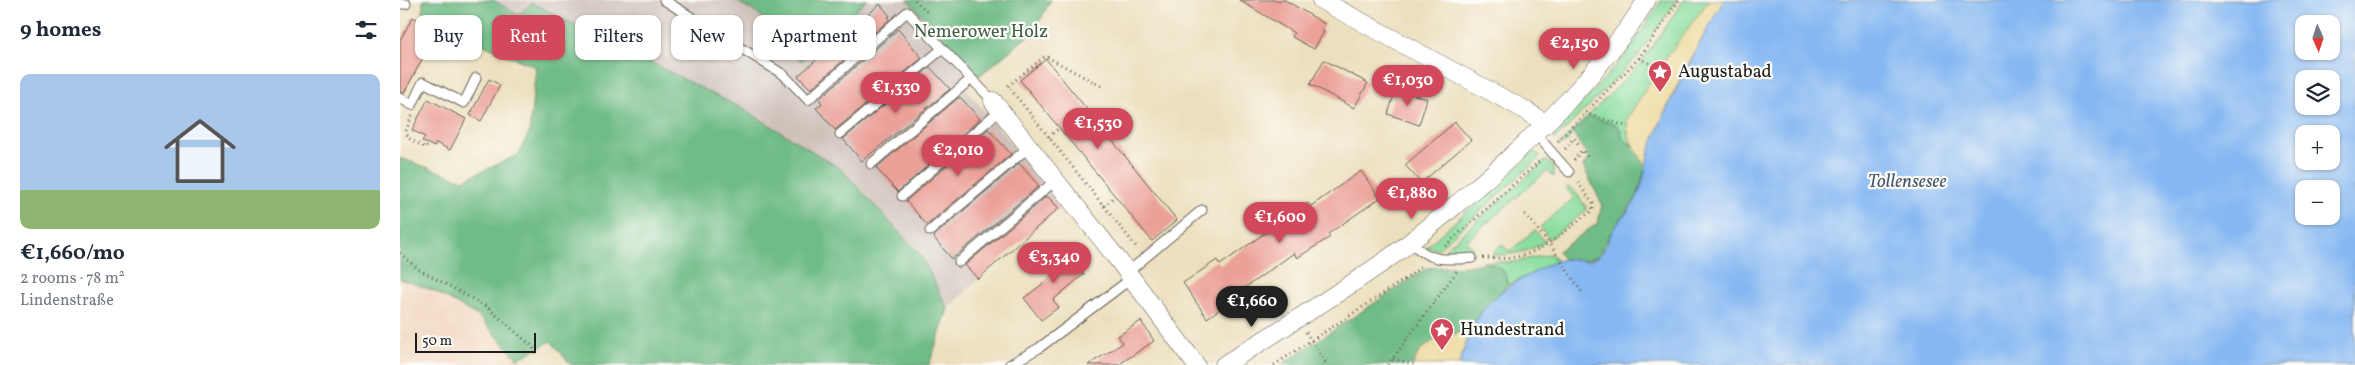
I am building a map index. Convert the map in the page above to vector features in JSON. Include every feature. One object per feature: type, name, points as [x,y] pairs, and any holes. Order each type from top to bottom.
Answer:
[{"type":"street","points":[[1321,0],[1525,110],[1541,129]]},
{"type":"street","points":[[1224,365],[1306,313],[1411,242],[1541,129],[1601,64],[1624,35],[1647,0]]},
{"type":"street","points":[[997,106],[1130,275],[1196,365]]},
{"type":"lane","points":[[664,0],[784,75],[808,100],[907,12],[997,106],[902,196]]},
{"type":"lane","points":[[840,134],[942,49]]},
{"type":"lane","points":[[400,98],[412,105],[424,82],[464,103],[476,78]]},
{"type":"lane","points":[[871,164],[971,79]]},
{"type":"lane","points":[[1541,129],[1552,149],[1568,170]]},
{"type":"lane","points":[[930,231],[1030,146]]},
{"type":"lane","points":[[959,262],[1056,180]]},
{"type":"lane","points":[[1009,365],[1039,348],[1130,275],[1145,259],[1202,210]]},
{"type":"lane","points":[[1411,242],[1424,254],[1432,258],[1472,258]]},
{"type":"path","points":[[1552,149],[1639,58],[1679,0]]},
{"type":"path","points":[[1101,86],[1045,56],[1008,86],[1145,259]]},
{"type":"path","points":[[1639,58],[1659,68]]},
{"type":"path","points":[[412,105],[417,107],[406,128],[406,134],[410,140],[426,148],[428,144]]},
{"type":"path","points":[[1585,113],[1626,126]]},
{"type":"path","points":[[1049,137],[1059,128]]},
{"type":"path","points":[[1559,158],[1574,138],[1579,145]]},
{"type":"path","points":[[1388,365],[1459,268],[1472,258],[1515,257],[1533,252],[1549,243],[1592,210],[1593,204],[1568,170],[1582,150],[1587,157]]},
{"type":"path","points":[[1104,206],[1115,196]]},
{"type":"path","points":[[1525,214],[1549,243],[1582,294]]},
{"type":"path","points":[[400,253],[418,269],[486,307],[533,347],[538,356]]},
{"type":"path","points":[[1274,365],[1312,340],[1327,365]]},
{"type":"path","points":[[1393,359],[1414,364]]},
{"type":"shaded area","points":[[493,0],[734,0],[760,15],[753,15],[753,60],[876,60],[876,15],[851,15],[867,0],[908,0],[978,77],[966,89],[1063,204],[978,279],[948,309],[921,256],[841,169],[745,110],[645,60],[661,60],[661,15],[575,15],[575,25],[565,20],[565,15],[556,15],[532,3],[518,15]]},
{"type":"shaded area","points":[[400,279],[432,290],[478,316],[518,359],[521,365],[400,365]]},
{"type":"green space","points":[[423,0],[493,0],[518,15],[492,15],[492,49],[482,45],[482,15],[426,15],[423,13]]},
{"type":"green space","points":[[734,0],[867,0],[851,15],[759,14]]},
{"type":"green space","name":"Nemerower Holz","points":[[908,0],[1051,0],[1034,31],[978,77]]},
{"type":"green space","points":[[1662,0],[1677,0],[1637,57],[1555,140],[1554,132],[1628,52]]},
{"type":"green space","points":[[1684,0],[1709,0],[1659,68],[1628,117],[1628,132],[1633,146],[1623,139],[1620,128],[1573,133],[1567,142],[1559,145],[1641,63]]},
{"type":"green space","points":[[532,3],[556,15],[518,15]]},
{"type":"green space","points":[[565,20],[575,25],[575,60],[645,60],[745,110],[841,169],[921,256],[948,309],[929,365],[571,365],[551,341],[518,359],[478,316],[432,290],[400,279],[400,158],[463,180],[518,155],[529,133],[536,67],[519,60],[565,60]]},
{"type":"green space","points":[[1592,117],[1617,125],[1623,139],[1633,146],[1646,166],[1637,197],[1612,231],[1598,256],[1580,261],[1563,259],[1558,251],[1598,223],[1602,204],[1583,166],[1589,158],[1573,133],[1588,118]]},
{"type":"green space","points":[[1534,152],[1541,155],[1537,160],[1438,249],[1426,247]]},
{"type":"green space","points":[[1546,160],[1554,167],[1554,177],[1547,171],[1466,241],[1473,249],[1469,253],[1444,250]]},
{"type":"green space","points":[[1566,188],[1574,190],[1586,207],[1586,211],[1550,239],[1540,227],[1574,198]]},
{"type":"green space","points":[[1535,230],[1545,242],[1521,252],[1494,255],[1493,252],[1502,244],[1509,252]]},
{"type":"green space","points":[[1552,254],[1557,261],[1508,285],[1504,272],[1485,262],[1514,262]]},
{"type":"green space","points":[[1485,262],[1504,272],[1508,285],[1482,310],[1469,332],[1450,334],[1416,358],[1413,365],[1281,365],[1427,268],[1469,266]]},
{"type":"sand","name":"Augustabad","points":[[1709,0],[1724,0],[1669,102],[1646,166],[1629,137],[1628,117],[1659,68]]},
{"type":"sand","name":"Hundestrand","points":[[1469,332],[1459,365],[1413,365],[1422,350],[1435,340]]},
{"type":"water","name":"Tollensesee","points":[[1724,0],[2355,0],[2355,365],[1459,365],[1476,321],[1483,310],[1502,291],[1553,262],[1566,259],[1589,260],[1598,256],[1603,251],[1613,230],[1637,197],[1642,185],[1649,152],[1667,108]]},
{"type":"building","points":[[1239,0],[1285,0],[1325,24],[1321,30],[1324,32],[1314,49],[1292,37],[1294,33]]},
{"type":"building","points":[[880,4],[890,16],[888,17],[890,19],[876,31],[876,15],[867,15]]},
{"type":"building","points":[[413,17],[415,18],[415,60],[422,60],[404,93],[400,92],[400,40]]},
{"type":"building","points":[[898,29],[922,58],[835,130],[816,108],[822,103],[819,99],[863,60],[876,60],[876,48]]},
{"type":"building","points":[[1046,59],[1177,220],[1152,241],[1020,80]]},
{"type":"building","points":[[816,60],[844,60],[811,89],[798,76]]},
{"type":"building","points":[[1324,60],[1368,83],[1354,108],[1310,84]]},
{"type":"building","points":[[930,67],[950,89],[862,161],[843,139]]},
{"type":"building","points":[[489,79],[500,85],[481,121],[470,115]]},
{"type":"building","points":[[1396,89],[1427,99],[1419,125],[1388,114]]},
{"type":"building","points":[[958,98],[961,98],[980,119],[898,192],[876,168]]},
{"type":"building","points":[[428,99],[466,119],[450,150],[436,143],[434,147],[422,141],[425,137],[412,130]]},
{"type":"building","points":[[1455,122],[1471,140],[1421,183],[1405,165]]},
{"type":"building","points":[[988,129],[1011,154],[927,225],[906,201]]},
{"type":"building","points":[[1019,163],[1039,186],[952,259],[934,238],[935,235]]},
{"type":"building","points":[[1361,171],[1380,198],[1328,234],[1330,237],[1297,258],[1294,253],[1239,292],[1240,295],[1207,318],[1183,283],[1217,260],[1220,265],[1276,225],[1275,223],[1308,203],[1311,206]]},
{"type":"building","points":[[1047,196],[1059,208],[978,279],[965,265]]},
{"type":"building","points":[[1058,248],[1063,254],[1066,252],[1084,274],[1053,300],[1059,307],[1041,320],[1024,298],[1057,273],[1047,256]]},
{"type":"building","points":[[1141,321],[1154,341],[1118,365],[1088,365],[1123,343],[1118,336]]},
{"type":"place","name":"Augustabad","points":[[1660,93]]},
{"type":"place","name":"Hundestrand","points":[[1442,351]]}]
